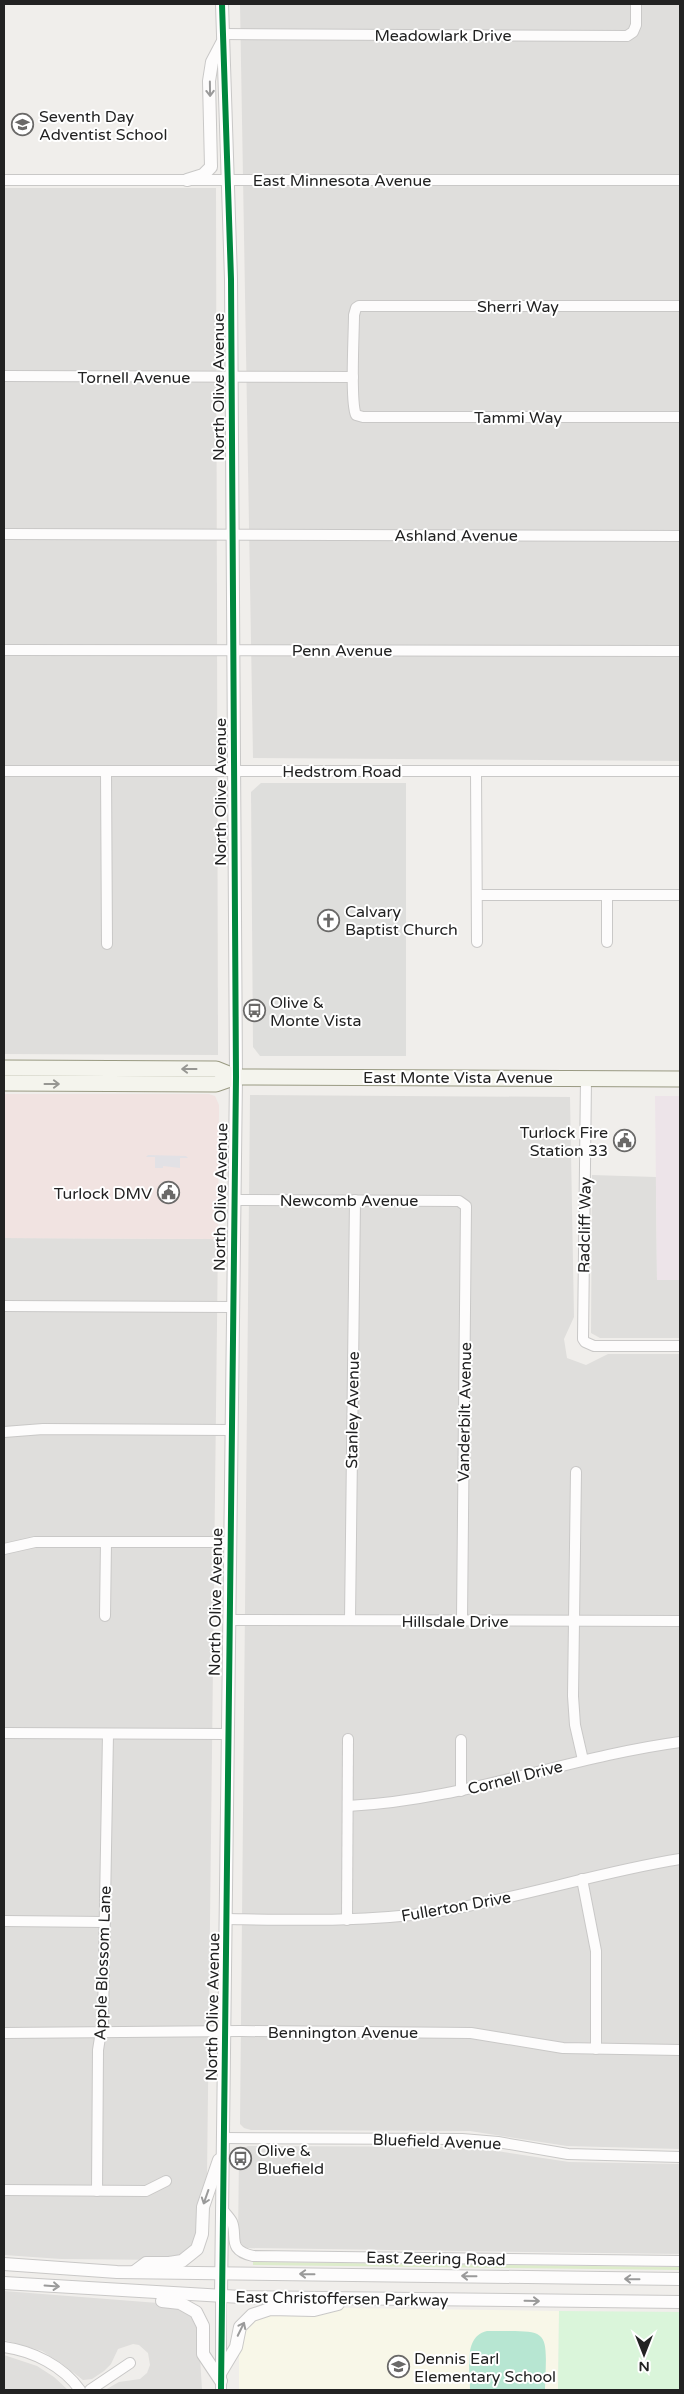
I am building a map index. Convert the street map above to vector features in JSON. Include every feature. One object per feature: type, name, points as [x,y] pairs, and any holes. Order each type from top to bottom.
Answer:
[{"type":"main road","name":"East Monte Vista Avenue","points":[[4,1068],[216,1069],[236,1077]]},
{"type":"main road","points":[[4,1075],[38,1068]]},
{"type":"main road","name":"East Monte Vista Avenue","points":[[4,1083],[216,1084],[236,1077],[680,1079]]},
{"type":"street","name":"North Olive Avenue","points":[[221,2381],[222,2144],[227,1920],[227,1734],[236,1077],[231,377],[228,180],[222,4]]},
{"type":"street","name":"Meadowlark Drive","points":[[222,38],[627,36],[635,29],[636,4]]},
{"type":"street","points":[[187,180],[202,175],[211,167],[209,82],[212,62],[222,38]]},
{"type":"street","name":"East Minnesota Avenue","points":[[4,180],[680,180]]},
{"type":"street","name":"Sherri Way","points":[[354,377],[354,315],[356,308],[364,306],[680,306]]},
{"type":"street","name":"Tornell Avenue","points":[[4,376],[354,377]]},
{"type":"street","name":"Tammi Way","points":[[354,377],[354,408],[356,415],[363,417],[680,417]]},
{"type":"street","name":"Ashland Avenue","points":[[4,534],[680,536]]},
{"type":"street","name":"Penn Avenue","points":[[4,650],[680,651]]},
{"type":"street","name":"Hedstrom Road","points":[[4,770],[680,771]]},
{"type":"street","points":[[106,771],[107,944]]},
{"type":"street","points":[[476,771],[477,942]]},
{"type":"street","points":[[477,895],[680,895]]},
{"type":"street","points":[[607,895],[607,942]]},
{"type":"street","name":"Radcliff Way","points":[[586,1078],[582,1334],[585,1342],[594,1346],[680,1346]]},
{"type":"street","name":"Newcomb Avenue","points":[[234,1200],[459,1201],[464,1204]]},
{"type":"street","name":"Stanley Avenue","points":[[350,1620],[354,1200]]},
{"type":"street","name":"Vanderbilt Avenue","points":[[462,1620],[466,1209],[464,1204]]},
{"type":"street","points":[[4,1306],[232,1306]]},
{"type":"street","points":[[4,1432],[43,1429],[231,1430]]},
{"type":"street","points":[[576,1472],[574,1708],[582,1760]]},
{"type":"street","points":[[4,1548],[35,1542],[230,1542]]},
{"type":"street","points":[[105,1616],[106,1542]]},
{"type":"street","name":"Hillsdale Drive","points":[[229,1620],[680,1621]]},
{"type":"street","points":[[4,1733],[227,1734]]},
{"type":"street","name":"Apple Blossom Lane","points":[[97,2191],[98,2050],[101,2033],[105,1922],[108,1734]]},
{"type":"street","points":[[347,1920],[348,1739]]},
{"type":"street","points":[[461,1740],[461,1790]]},
{"type":"street","name":"Cornell Drive","points":[[348,1806],[461,1790],[582,1760],[680,1742]]},
{"type":"street","name":"Fullerton Drive","points":[[227,1920],[347,1920],[390,1917],[480,1904],[582,1879],[680,1859]]},
{"type":"street","points":[[582,1879],[596,1951],[596,2049]]},
{"type":"street","points":[[4,1921],[105,1922]]},
{"type":"street","name":"Bennington Avenue","points":[[4,2033],[471,2033],[563,2048],[680,2050]]},
{"type":"street","name":"Bluefield Avenue","points":[[222,2144],[462,2139],[498,2142],[577,2155],[680,2157]]},
{"type":"street","points":[[134,2272],[146,2263],[182,2261],[196,2249],[202,2239],[203,2207],[222,2144]]},
{"type":"street","points":[[4,2190],[146,2191],[166,2181]]},
{"type":"street","name":"East Zeering Road","points":[[222,2209],[232,2223],[232,2236],[236,2246],[249,2255],[680,2261]]},
{"type":"street","name":"East Christoffersen Parkway","points":[[4,2264],[134,2272],[680,2279]]},
{"type":"street","name":"East Christoffersen Parkway","points":[[4,2283],[221,2296],[680,2302]]},
{"type":"street","points":[[129,2291],[150,2300],[180,2303],[196,2312],[203,2326],[203,2354],[221,2381]]},
{"type":"street","points":[[221,2381],[236,2347],[240,2327],[252,2314],[270,2310],[314,2310],[354,2299]]},
{"type":"street","points":[[4,2347],[27,2352],[42,2359],[66,2375],[80,2390]]},
{"type":"street","points":[[90,2390],[130,2363]]},
{"type":"shaded area","points":[[240,4],[680,4],[680,761],[253,758]]},
{"type":"shaded area","points":[[4,188],[216,188],[218,1055],[4,1054]]},
{"type":"shaded area","name":"Calvary Baptist Church","points":[[261,783],[406,783],[406,1056],[260,1056],[253,1047],[251,792]]},
{"type":"shaded area","points":[[4,1094],[209,1094],[215,1096],[219,1105],[218,1239],[4,1238]]},
{"type":"shaded area","points":[[250,1095],[570,1097],[574,1317],[564,1339],[567,1358],[586,1365],[608,1354],[680,1354],[680,2149],[567,2146],[470,2131],[251,2130],[244,2128],[240,2124]]},
{"type":"shaded area","points":[[655,1096],[680,1096],[680,1280],[657,1280]]},
{"type":"shaded area","points":[[148,1155],[186,1156],[188,1158],[180,1158],[180,1168],[163,1166],[163,1168],[155,1168],[155,1157],[146,1157]]},
{"type":"shaded area","points":[[592,1175],[656,1177],[657,1280],[680,1280],[680,1338],[600,1338],[591,1333]]},
{"type":"shaded area","points":[[4,1238],[218,1239],[207,2178],[199,2229],[190,2250],[171,2260],[61,2259],[4,2255]]},
{"type":"shaded area","points":[[248,2146],[471,2147],[569,2162],[680,2164],[680,2254],[245,2248],[238,2239],[239,2156],[242,2149]]},
{"type":"shaded area","points":[[4,2291],[171,2304],[187,2310],[198,2323],[202,2390],[105,2390],[119,2382],[140,2379],[147,2373],[150,2365],[148,2353],[139,2345],[133,2344],[118,2349],[111,2364],[104,2371],[92,2379],[83,2380],[42,2351],[4,2340]]},
{"type":"shaded area","name":"Dennis Earl Elementary School","points":[[342,2308],[559,2311],[558,2390],[239,2390],[239,2341],[243,2329],[262,2315]]},
{"type":"shaded area","points":[[4,2355],[37,2366],[54,2377],[68,2390],[4,2390]]},
{"type":"green space","points":[[253,2262],[680,2267],[680,2270],[253,2265]]},
{"type":"green space","points":[[559,2311],[680,2312],[680,2390],[558,2390]]},
{"type":"green space","points":[[487,2331],[523,2331],[541,2336],[546,2354],[545,2390],[470,2390],[469,2355],[471,2347],[479,2334]]},
{"type":"cycle path","points":[[221,2390],[236,1077],[231,279],[222,4]]},
{"type":"place","name":"Seventh Day Adventist School","points":[[23,125]]},
{"type":"place","name":"Calvary Baptist Church","points":[[329,920]]},
{"type":"place","name":"Olive & Monte Vista","points":[[254,1011]]},
{"type":"place","name":"Turlock Fire Station 33","points":[[624,1141]]},
{"type":"place","name":"Turlock DMV","points":[[168,1193]]},
{"type":"place","name":"Olive & Bluefield","points":[[241,2159]]},
{"type":"place","name":"Dennis Earl Elementary School","points":[[398,2367]]}]
